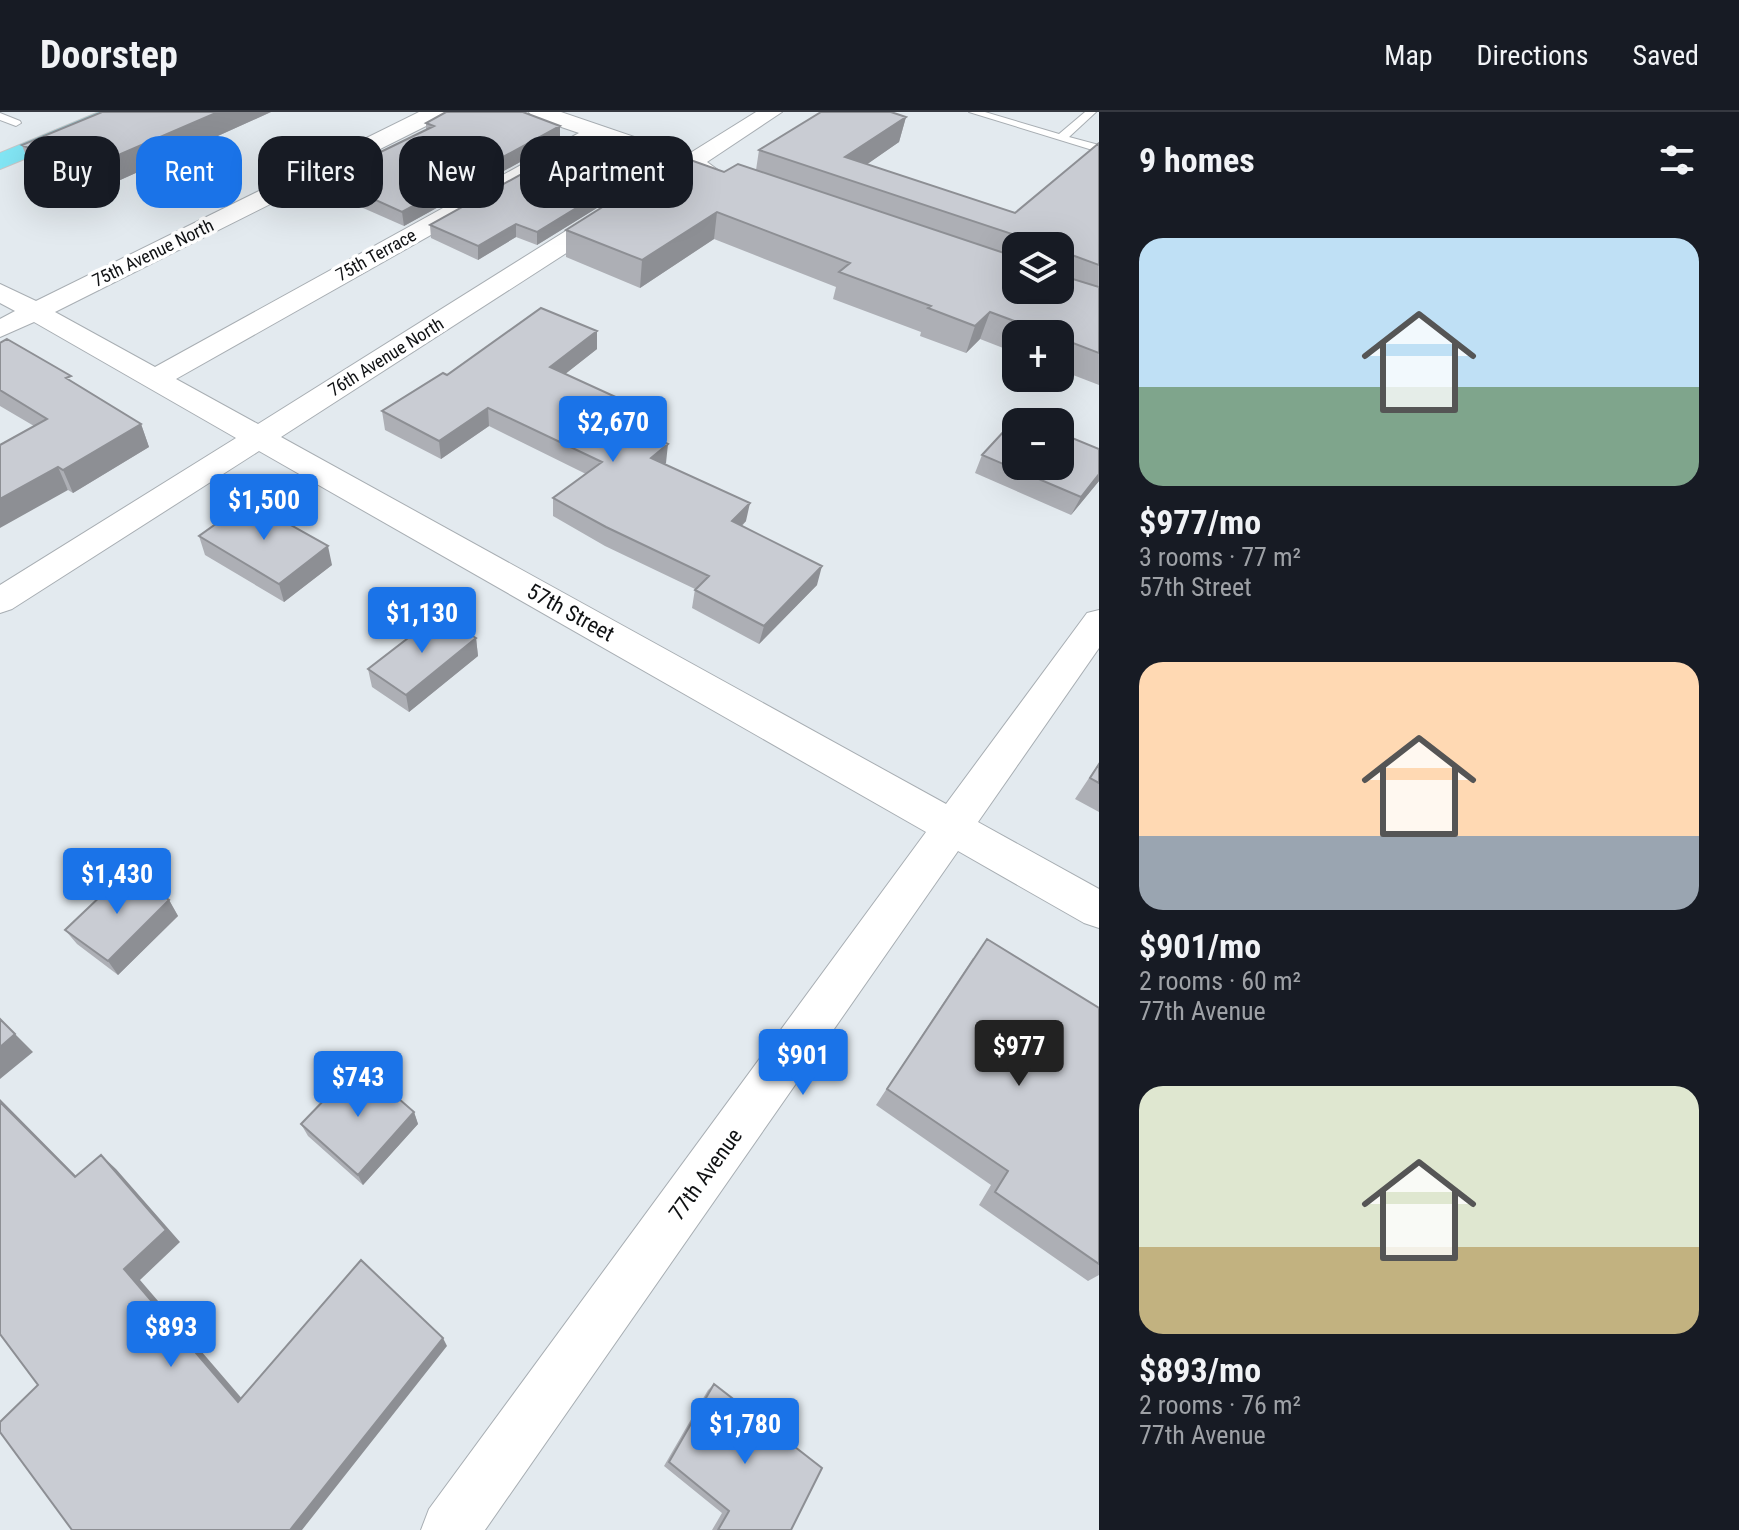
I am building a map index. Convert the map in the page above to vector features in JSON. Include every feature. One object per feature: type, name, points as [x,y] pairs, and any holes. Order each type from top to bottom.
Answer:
[{"type":"main road","points":[[5,122],[41,112]]},
{"type":"main road","points":[[0,162],[119,112]]},
{"type":"street","name":"75th Avenue North","points":[[0,329],[436,112]]},
{"type":"street","points":[[540,112],[608,136]]},
{"type":"street","name":"76th Avenue North","points":[[693,161],[771,112]]},
{"type":"street","name":"75th Terrace","points":[[155,379],[597,132]]},
{"type":"street","points":[[693,165],[734,180]]},
{"type":"street","name":"76th Avenue North","points":[[0,601],[620,208]]},
{"type":"street","name":"57th Street","points":[[0,292],[1099,910]]},
{"type":"street","name":"77th Avenue","points":[[450,1530],[1099,622]]},
{"type":"lane","points":[[974,112],[1099,149]]},
{"type":"lane","points":[[1061,138],[1091,112]]},
{"type":"building","points":[[102,112],[218,112],[162,136],[136,136],[136,147],[120,154],[120,136],[44,136]]},
{"type":"building","points":[[446,112],[523,112],[560,126],[542,136],[520,136],[520,148],[504,156],[504,136],[413,136],[434,126],[426,123]]},
{"type":"building","points":[[821,112],[891,112],[906,117],[845,157],[1015,213],[1099,143],[1099,265],[1074,256],[1074,232],[1006,232],[759,150]]},
{"type":"building","points":[[399,143],[399,208],[409,208],[402,212],[383,203],[383,151]]},
{"type":"building","points":[[693,161],[724,172],[738,164],[1002,252],[1002,304],[1074,304],[1074,279],[1099,287],[1099,353],[1074,343],[1074,320],[1011,320],[990,312],[975,326],[839,272],[850,263],[717,212],[642,260],[566,230],[601,208],[693,208]]},
{"type":"building","points":[[520,175],[520,208],[576,208],[537,232],[516,224],[478,246],[430,225],[461,208],[504,208],[504,184]]},
{"type":"building","points":[[541,308],[597,331],[550,367],[642,409],[625,423],[668,444],[651,458],[750,503],[732,521],[822,566],[764,626],[695,590],[709,576],[553,498],[602,462],[488,408],[439,441],[382,411],[443,373],[447,375]]},
{"type":"building","points":[[7,339],[71,376],[66,378],[141,424],[63,470],[58,467],[0,499],[0,445],[47,419],[0,390],[0,343]]},
{"type":"building","points":[[1002,433],[1002,463],[982,455]]},
{"type":"building","points":[[1074,439],[1099,449],[1099,474],[1081,497],[1041,480],[1074,480]]},
{"type":"building","points":[[248,501],[328,546],[279,584],[199,536]]},
{"type":"building","points":[[438,615],[476,638],[406,695],[368,669]]},
{"type":"building","points":[[1099,764],[1099,783],[1090,778]]},
{"type":"building","points":[[127,871],[169,900],[108,961],[65,930]]},
{"type":"building","points":[[987,939],[1099,1008],[1099,1264],[995,1192],[1008,1171],[887,1089]]},
{"type":"building","points":[[0,1019],[15,1034],[0,1047]]},
{"type":"building","points":[[359,1064],[414,1112],[358,1175],[301,1124]]},
{"type":"building","points":[[0,1102],[75,1177],[101,1155],[166,1230],[124,1269],[238,1402],[361,1260],[443,1338],[290,1530],[72,1530],[0,1432],[0,1422],[38,1385],[0,1334]]},
{"type":"building","points":[[714,1384],[822,1468],[791,1530],[718,1530],[729,1511],[669,1462]]}]
